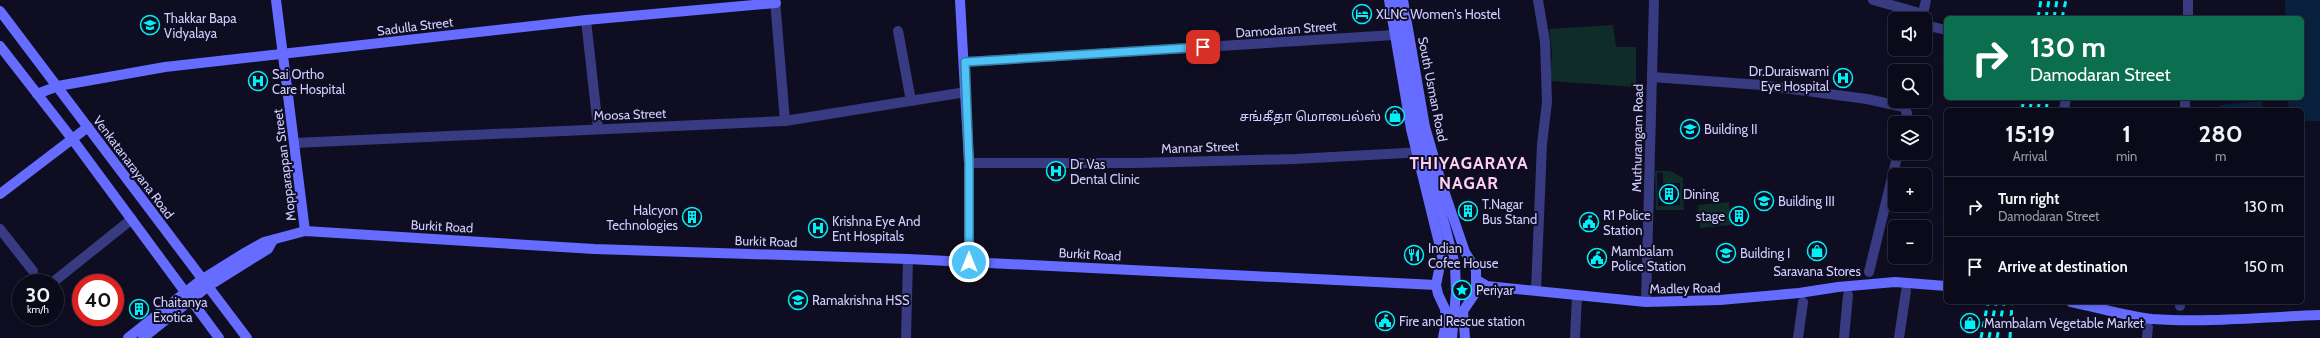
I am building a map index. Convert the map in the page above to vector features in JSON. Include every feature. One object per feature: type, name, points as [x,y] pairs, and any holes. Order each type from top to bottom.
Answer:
[{"type":"main road","name":"Mopparappan Street","points":[[276,0],[284,54],[305,231]]},
{"type":"main road","points":[[960,0],[965,62],[969,163],[969,262]]},
{"type":"main road","points":[[1389,0],[1394,35],[1417,153],[1442,255],[1436,284],[1438,294],[1445,309],[1446,322],[1443,338]]},
{"type":"main road","points":[[1397,0],[1414,106],[1455,265],[1456,292],[1452,338]]},
{"type":"main road","name":"South Usman Road","points":[[1403,0],[1425,127],[1465,252],[1474,264],[1477,280]]},
{"type":"main road","name":"Sadulla Street","points":[[37,94],[58,86],[165,67],[586,20],[776,1]]},
{"type":"main road","name":"Venkatanarayana Road","points":[[0,11],[58,86],[204,284],[247,338]]},
{"type":"main road","points":[[0,46],[73,140],[220,338]]},
{"type":"main road","points":[[0,194],[73,140],[88,127]]},
{"type":"main road","name":"Burkit Road","points":[[204,284],[246,252],[264,242],[305,231],[594,249],[908,259],[1436,284]]},
{"type":"main road","points":[[128,338],[204,284],[268,249],[273,240]]},
{"type":"main road","points":[[1442,255],[1465,252]]},
{"type":"main road","points":[[1464,336],[1463,311],[1476,292],[1477,280]]},
{"type":"main road","name":"Madley Road","points":[[1477,280],[1487,286],[1646,302],[1720,300],[1895,282],[1944,286]]},
{"type":"main road","points":[[143,338],[188,296]]},
{"type":"main road","points":[[2079,304],[2150,323],[2259,320],[2279,316],[2320,315]]},
{"type":"main road","points":[[1445,309],[1454,312],[1463,311]]},
{"type":"street","points":[[1536,290],[1542,144],[1547,102],[1545,42],[1538,0]]},
{"type":"street","name":"Muthurangam Road","points":[[1646,302],[1654,0]]},
{"type":"street","points":[[1873,0],[1908,12]]},
{"type":"street","points":[[1924,12],[1926,0]]},
{"type":"street","points":[[2188,0],[2188,16]]},
{"type":"street","points":[[776,1],[785,122]]},
{"type":"street","points":[[586,20],[598,128]]},
{"type":"street","points":[[1932,27],[1944,30]]},
{"type":"street","points":[[898,31],[911,101]]},
{"type":"street","name":"Damodaran Street","points":[[965,62],[1394,35]]},
{"type":"street","points":[[1652,76],[1761,84],[1867,98],[1904,107],[1907,113],[1906,116]]},
{"type":"street","name":"Moosa Street","points":[[294,143],[598,128],[785,122],[966,92]]},
{"type":"street","name":"Mannar Street","points":[[969,163],[1137,163],[1417,153],[1432,150]]},
{"type":"street","points":[[1869,272],[1896,160]]},
{"type":"street","points":[[63,274],[132,219]]},
{"type":"street","points":[[0,229],[33,271]]},
{"type":"street","points":[[906,338],[908,259]]},
{"type":"street","points":[[1899,338],[1906,292]]},
{"type":"street","points":[[1574,338],[1577,296]]},
{"type":"street","points":[[1844,338],[1848,296]]},
{"type":"street","points":[[1798,338],[1803,302]]},
{"type":"street","points":[[2147,338],[2150,323]]},
{"type":"green space","points":[[1613,25],[1616,47],[1636,47],[1636,87],[1550,81],[1552,54],[1549,29]]},
{"type":"green space","points":[[1655,171],[1670,171],[1683,178],[1684,210],[1656,210]],"holes":[[[1663,172],[1663,183],[1680,183],[1680,205],[1658,206],[1657,173]]]},
{"type":"green space","points":[[1729,202],[1731,225],[1700,228],[1698,205]]},
{"type":"water","points":[[2285,0],[2320,0],[2320,121],[2304,121],[2304,108],[2289,108],[2288,100],[2304,100],[2304,16],[2286,16]]},
{"type":"water","points":[[2262,101],[2262,108],[2220,108],[2220,105]]},
{"type":"railway","points":[[2038,16],[2041,0]]},
{"type":"railway","points":[[2046,16],[2049,0]]},
{"type":"railway","points":[[2054,16],[2057,0]]},
{"type":"railway","points":[[2062,16],[2066,0]]},
{"type":"railway","points":[[2022,108],[2024,100]]},
{"type":"railway","points":[[2030,108],[2032,100]]},
{"type":"railway","points":[[2038,108],[2040,100]]},
{"type":"railway","points":[[2046,108],[2048,100]]},
{"type":"railway","points":[[1981,338],[1988,304]]},
{"type":"railway","points":[[1989,338],[1996,304]]},
{"type":"railway","points":[[1997,338],[2004,304]]},
{"type":"railway","points":[[2010,338],[2012,304]]},
{"type":"place","name":"XLNC Women's Hostel","points":[[1362,14]]},
{"type":"place","name":"Thakkar Bapa Vidyalaya","points":[[150,25]]},
{"type":"place","name":"Dr.Duraiswami Eye Hospital","points":[[1843,78]]},
{"type":"place","name":"Sai Ortho Care Hospital","points":[[258,81]]},
{"type":"place","name":"சங்கீதா மொபைல்ஸ்","points":[[1395,116]]},
{"type":"place","name":"Building II","points":[[1690,129]]},
{"type":"place","name":"Dr Vas Dental Clinic","points":[[1056,171]]},
{"type":"place","name":"Dining","points":[[1669,194]]},
{"type":"place","name":"Building III","points":[[1764,201]]},
{"type":"place","name":"T.Nagar Bus Stand","points":[[1468,211]]},
{"type":"place","name":"stage","points":[[1739,216]]},
{"type":"place","name":"Halcyon Technologies","points":[[692,217]]},
{"type":"place","name":"R1 Police Station","points":[[1589,222]]},
{"type":"place","name":"Krishna Eye And Ent Hospitals","points":[[818,228]]},
{"type":"place","name":"Saravana Stores","points":[[1817,251]]},
{"type":"place","name":"Building I","points":[[1726,253]]},
{"type":"place","name":"Indian Cofee House","points":[[1414,255]]},
{"type":"place","name":"Mambalam Police Station","points":[[1597,258]]},
{"type":"place","name":"Periyar","points":[[1462,290]]},
{"type":"place","name":"Ramakrishna HSS","points":[[798,300]]},
{"type":"place","name":"Chaitanya Exotica","points":[[139,309]]},
{"type":"place","name":"Fire and Rescue station","points":[[1385,321]]},
{"type":"place","name":"Mambalam Vegetable Market","points":[[1970,323]]},
{"type":"district","name":"THIYAGARAYA NAGAR","points":[[1469,173]]},
{"type":"route","points":[[969,262],[969,163],[965,62],[1203,47]]}]
